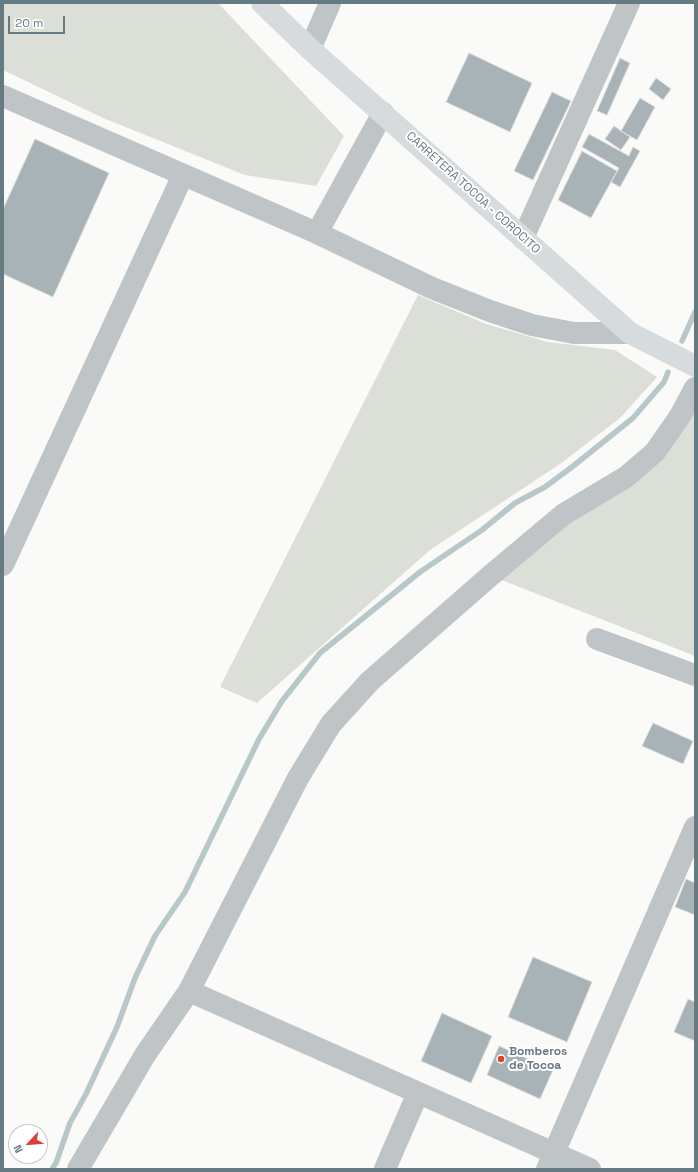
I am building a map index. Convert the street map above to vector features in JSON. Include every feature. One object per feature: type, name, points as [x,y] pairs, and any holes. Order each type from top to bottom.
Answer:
[{"type":"main road","name":"CARRETERA TOCOA - COROCITO","points":[[262,3],[310,49],[630,333],[695,366]]},
{"type":"street","points":[[310,49],[330,3]]},
{"type":"street","points":[[523,238],[628,3]]},
{"type":"street","points":[[3,96],[317,233],[432,288],[490,311],[532,325],[574,333],[630,333]]},
{"type":"street","points":[[317,233],[383,113]]},
{"type":"street","points":[[3,565],[183,175]]},
{"type":"street","points":[[78,1169],[145,1055],[189,992],[298,778],[331,724],[370,681],[490,576],[564,514],[626,477],[655,452],[680,416],[695,388]]},
{"type":"street","points":[[597,639],[695,675]]},
{"type":"street","points":[[550,1161],[695,827]]},
{"type":"street","points":[[189,992],[418,1093],[550,1161],[590,1169]]},
{"type":"street","points":[[385,1169],[418,1093]]},
{"type":"shaded area","points":[[3,3],[218,3],[344,136],[316,186],[245,175],[103,118],[3,70]]},
{"type":"shaded area","points":[[418,295],[486,324],[548,342],[615,350],[657,377],[620,418],[560,464],[430,550],[257,703],[220,687]]},
{"type":"shaded area","points":[[695,410],[695,656],[499,579]]},
{"type":"building","points":[[469,53],[532,83],[510,132],[446,102]]},
{"type":"building","points":[[620,58],[630,63],[607,115],[597,111]]},
{"type":"building","points":[[656,78],[671,89],[663,100],[649,89]]},
{"type":"building","points":[[552,92],[571,101],[533,180],[514,171]]},
{"type":"building","points":[[640,98],[655,107],[637,140],[621,131]]},
{"type":"building","points":[[614,126],[630,137],[621,150],[605,139]]},
{"type":"building","points":[[589,134],[629,156],[633,147],[640,151],[620,187],[611,182],[619,168],[582,147]]},
{"type":"building","points":[[35,139],[109,173],[53,297],[3,274],[3,209]]},
{"type":"building","points":[[582,151],[617,171],[591,218],[558,200]]},
{"type":"building","points":[[653,723],[693,741],[683,764],[642,746]]},
{"type":"building","points":[[686,879],[695,883],[695,915],[675,907]]},
{"type":"building","points":[[533,957],[592,982],[567,1042],[508,1017]]},
{"type":"building","points":[[688,999],[695,1002],[695,1041],[674,1032]]},
{"type":"building","points":[[442,1013],[492,1036],[471,1083],[421,1061]]},
{"type":"building","points":[[499,1046],[553,1070],[540,1099],[487,1075]]},
{"type":"waterway","points":[[682,341],[695,312]]},
{"type":"waterway","points":[[52,1169],[56,1163],[70,1123],[86,1094],[117,1027],[135,978],[155,936],[185,892],[259,739],[282,701],[320,653],[420,572],[482,530],[515,503],[545,487],[633,418],[664,382],[668,372]]},
{"type":"place","name":"Bomberos de Tocoa","points":[[501,1059]]}]
